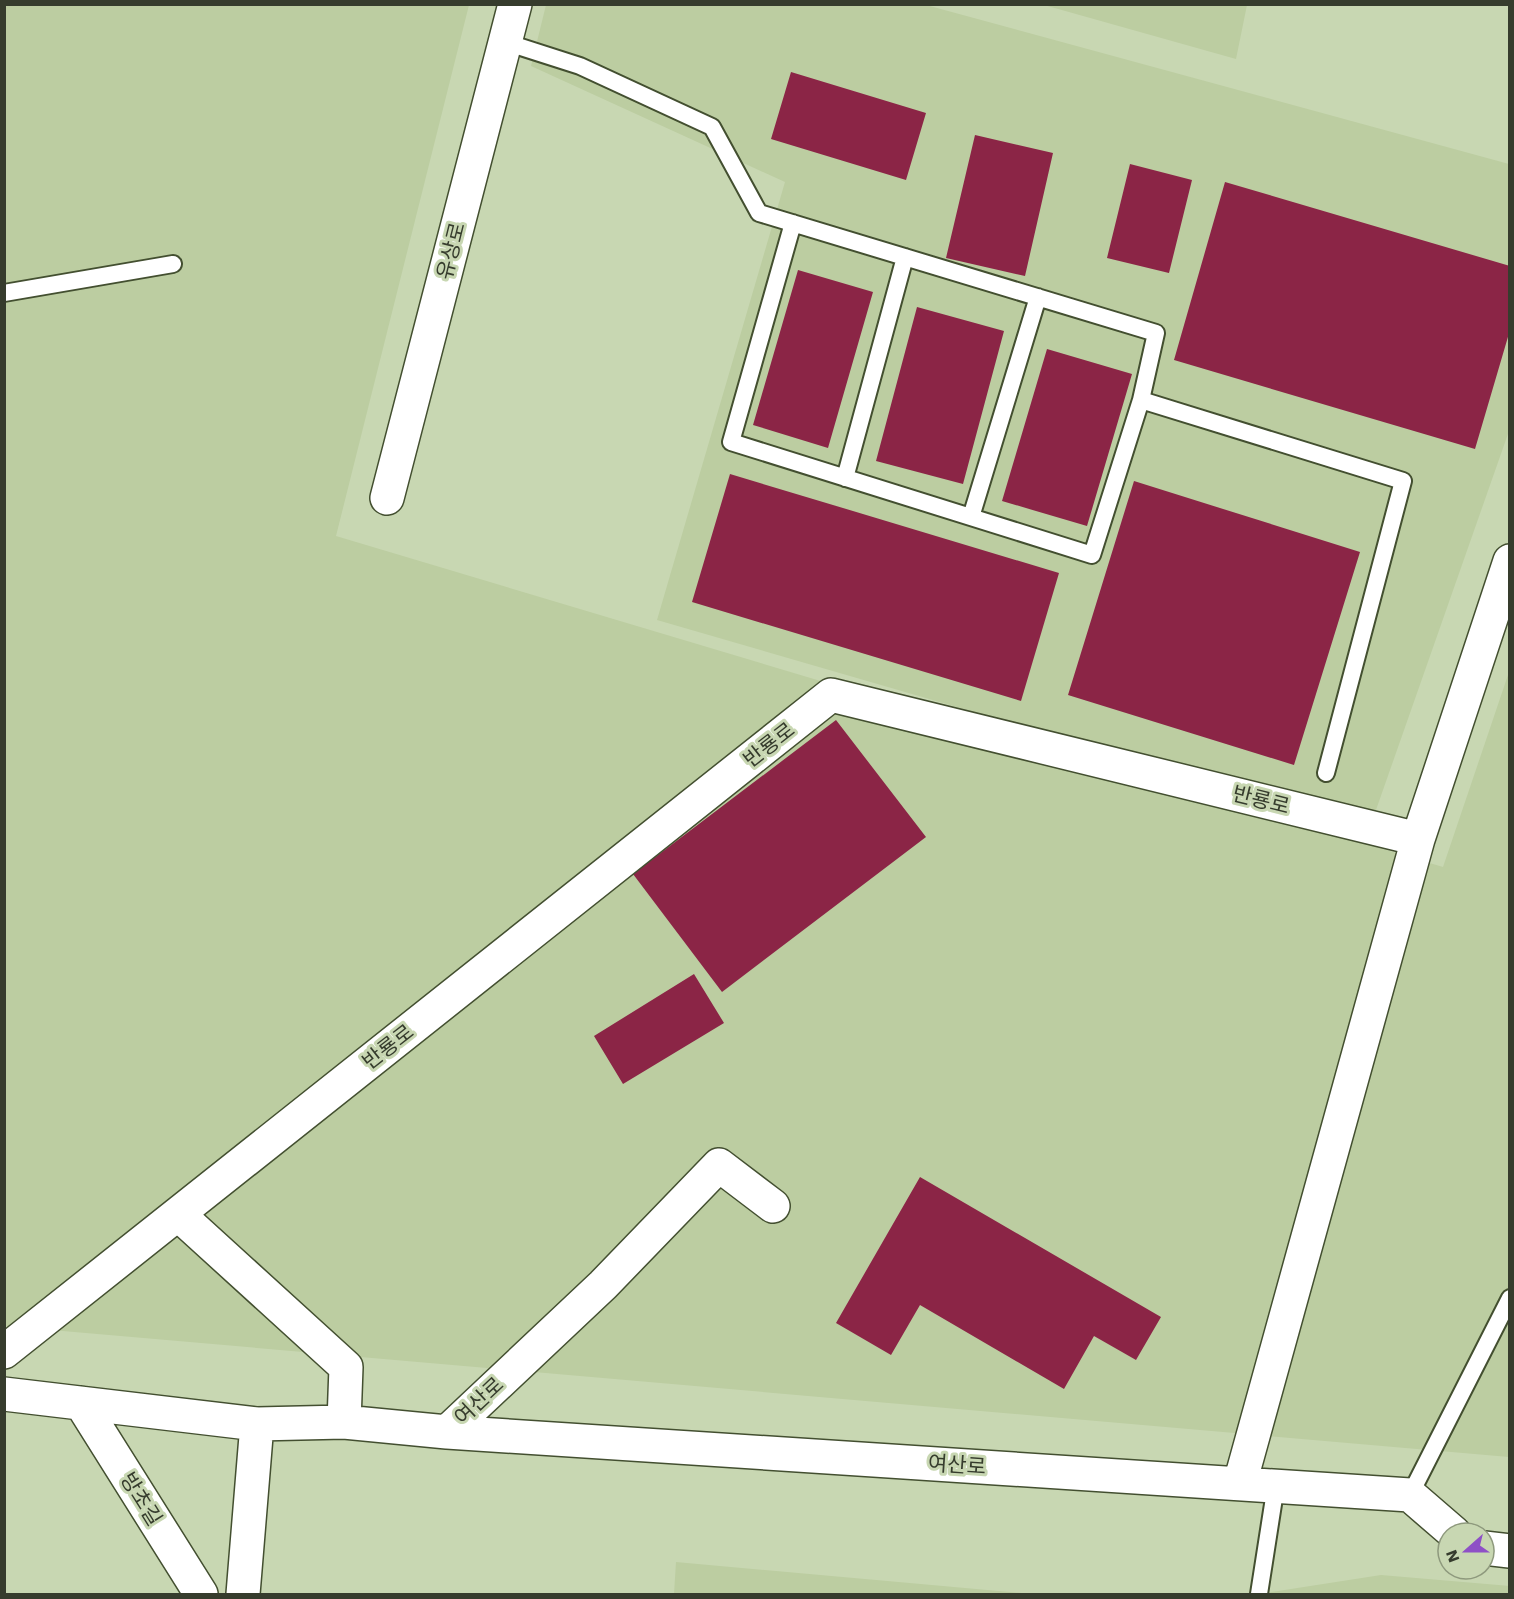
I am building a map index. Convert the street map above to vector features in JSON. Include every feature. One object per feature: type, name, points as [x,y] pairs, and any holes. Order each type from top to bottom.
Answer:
[{"type":"street","name":"유상로","points":[[387,498],[515,4]]},
{"type":"street","points":[[1240,1483],[1418,839],[1509,561]]},
{"type":"street","name":"반룡로","points":[[4,1352],[831,696],[1418,839]]},
{"type":"street","name":"여산로","points":[[447,1432],[603,1285],[719,1165],[773,1206]]},
{"type":"street","points":[[178,1214],[346,1366],[344,1422]]},
{"type":"street","name":"여산로","points":[[4,1394],[257,1424],[344,1422],[447,1432],[1410,1495]]},
{"type":"street","name":"방초길","points":[[81,1403],[201,1594]]},
{"type":"street","points":[[243,1594],[257,1424]]},
{"type":"street","points":[[1410,1495],[1440,1521]]},
{"type":"lane","points":[[505,42],[580,66],[712,127],[759,213],[793,223],[1038,297],[1156,333],[1141,400],[1092,555],[731,442],[793,223]]},
{"type":"lane","points":[[845,478],[905,257]]},
{"type":"lane","points":[[4,293],[173,264]]},
{"type":"lane","points":[[971,517],[1038,297]]},
{"type":"lane","points":[[1141,400],[1403,481],[1326,773]]},
{"type":"lane","points":[[1410,1495],[1509,1298]]},
{"type":"lane","points":[[1259,1594],[1275,1485]]},
{"type":"shaded area","points":[[4,5],[469,5],[336,536],[1443,867],[1509,672],[1509,1457],[5,1326]]},
{"type":"shaded area","points":[[546,5],[926,5],[1509,164],[1509,431],[1370,827],[657,620],[785,182],[531,66]]},
{"type":"shaded area","points":[[1044,5],[1247,5],[1236,59]]},
{"type":"shaded area","points":[[676,1562],[1033,1594],[674,1594]]},
{"type":"shaded area","points":[[1381,1575],[1510,1586],[1509,1594],[1259,1594]]},
{"type":"building","points":[[791,72],[926,113],[906,180],[771,139]]},
{"type":"building","points":[[975,135],[1053,153],[1025,276],[946,258]]},
{"type":"building","points":[[1130,164],[1192,180],[1169,273],[1107,258]]},
{"type":"building","points":[[1225,182],[1510,266],[1510,330],[1475,449],[1174,360]]},
{"type":"building","points":[[798,270],[873,292],[828,448],[753,425]]},
{"type":"building","points":[[917,307],[1004,331],[963,484],[876,461]]},
{"type":"building","points":[[1047,349],[1132,374],[1087,526],[1002,501]]},
{"type":"building","points":[[730,474],[1059,573],[1021,701],[692,602]]},
{"type":"building","points":[[1134,481],[1360,552],[1294,765],[1068,695]]},
{"type":"building","points":[[836,720],[926,837],[722,992],[633,874]]},
{"type":"building","points":[[694,974],[724,1023],[623,1084],[594,1036]]},
{"type":"building","points":[[920,1177],[1161,1317],[1136,1360],[1094,1336],[1064,1389],[920,1305],[891,1355],[836,1323]]}]
